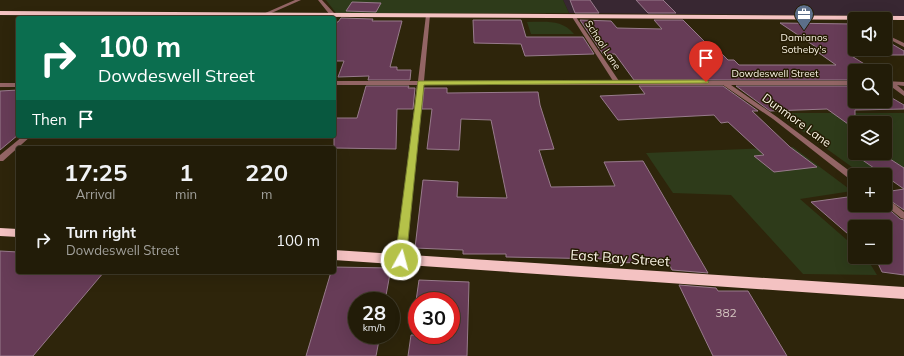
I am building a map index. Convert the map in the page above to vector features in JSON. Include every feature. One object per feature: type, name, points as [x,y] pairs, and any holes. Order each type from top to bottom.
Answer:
[{"type":"highway","points":[[0,13],[332,14],[848,19]]},
{"type":"highway","points":[[892,18],[904,18]]},
{"type":"highway","points":[[0,232],[16,233]]},
{"type":"highway","name":"East Bay Street","points":[[336,255],[904,293]]},
{"type":"street","points":[[265,14],[299,0]]},
{"type":"street","points":[[320,0],[332,14]]},
{"type":"street","points":[[401,260],[428,15]]},
{"type":"street","name":"School Lane","points":[[574,17],[617,83]]},
{"type":"street","points":[[892,39],[904,45]]},
{"type":"street","name":"Dunmore Lane","points":[[723,82],[775,118],[848,174]]},
{"type":"street","name":"Dowdeswell Street","points":[[336,83],[848,83]]},
{"type":"street","points":[[892,83],[904,84]]},
{"type":"street","points":[[0,85],[16,85]]},
{"type":"street","points":[[892,86],[904,94]]},
{"type":"street","points":[[0,159],[25,138]]},
{"type":"street","points":[[892,207],[904,216]]},
{"type":"shaded area","points":[[563,0],[904,0],[904,16],[892,16],[892,12],[848,12],[848,15],[569,13]]},
{"type":"green space","points":[[326,0],[563,0],[569,13],[336,13]]},
{"type":"green space","points":[[527,22],[553,22],[564,26],[574,34],[531,34]]},
{"type":"green space","points":[[777,113],[904,113],[904,177],[892,178],[892,168],[853,168]]},
{"type":"green space","points":[[793,147],[848,188],[848,192],[800,199],[848,241],[848,264],[870,264],[877,275],[803,274],[731,195],[673,193],[646,153]]},
{"type":"building","points":[[570,0],[590,0],[599,13],[575,13]]},
{"type":"building","points":[[636,0],[663,0],[676,13],[648,13]]},
{"type":"building","points":[[352,2],[381,3],[376,12],[346,11]]},
{"type":"building","points":[[341,18],[373,19],[372,21],[402,21],[390,67],[397,67],[397,70],[411,70],[410,80],[368,80],[369,76],[338,77],[344,61],[336,61],[336,22],[338,22]]},
{"type":"building","points":[[473,20],[521,20],[526,37],[583,37],[594,54],[525,56],[521,44],[474,43]]},
{"type":"building","points":[[580,20],[611,21],[617,28],[662,29],[654,20],[683,20],[711,48],[716,48],[728,60],[734,60],[739,65],[836,65],[819,53],[825,53],[780,23],[848,24],[848,56],[852,56],[864,64],[848,64],[848,80],[634,80],[615,54],[603,54]]},
{"type":"building","points":[[892,44],[904,51],[904,55],[892,55]]},
{"type":"building","points":[[366,86],[409,86],[408,88],[415,88],[413,109],[397,109],[396,149],[336,148],[336,146],[334,146],[334,138],[336,138],[336,118],[357,118]]},
{"type":"building","points":[[639,86],[723,86],[758,111],[752,111],[790,147],[817,167],[774,172],[754,156],[764,155],[728,122],[721,123],[714,115],[618,120],[600,96],[645,94]]},
{"type":"building","points":[[736,86],[848,86],[848,108],[892,108],[892,98],[904,105],[904,109],[855,110],[855,116],[848,116],[848,124],[827,109],[770,111]]},
{"type":"building","points":[[424,88],[447,88],[447,93],[538,92],[540,105],[554,149],[539,150],[551,187],[615,186],[604,162],[643,161],[708,273],[672,270],[668,262],[606,263],[605,259],[506,257],[506,254],[463,254],[463,250],[415,248],[423,180],[458,182],[457,197],[507,198],[491,120],[461,119],[459,150],[427,149],[432,109],[422,109]]},
{"type":"building","points":[[16,90],[16,137],[0,150],[0,91]]},
{"type":"building","points":[[862,160],[892,160],[904,168],[904,189],[892,181],[892,168],[874,168]]},
{"type":"building","points":[[904,189],[904,210],[892,202],[892,191]]},
{"type":"building","points":[[848,197],[848,212],[892,212],[900,219],[904,220],[904,275],[882,272],[878,264],[892,264],[892,220],[848,220],[848,234],[811,202]]},
{"type":"building","points":[[0,251],[16,252],[16,274],[102,274],[33,356],[0,356]]},
{"type":"building","points":[[336,267],[391,268],[387,292],[348,292],[348,344],[378,344],[376,356],[306,356],[330,274],[336,274]]},
{"type":"building","points":[[419,280],[469,282],[467,356],[408,356],[410,344],[460,344],[460,292],[417,292]]},
{"type":"building","points":[[679,285],[716,288],[718,291],[748,291],[787,356],[713,356]]},
{"type":"place","name":"Damianos Sotheby's","points":[[804,31]]},
{"type":"route","points":[[401,260],[421,83],[706,82]]}]
